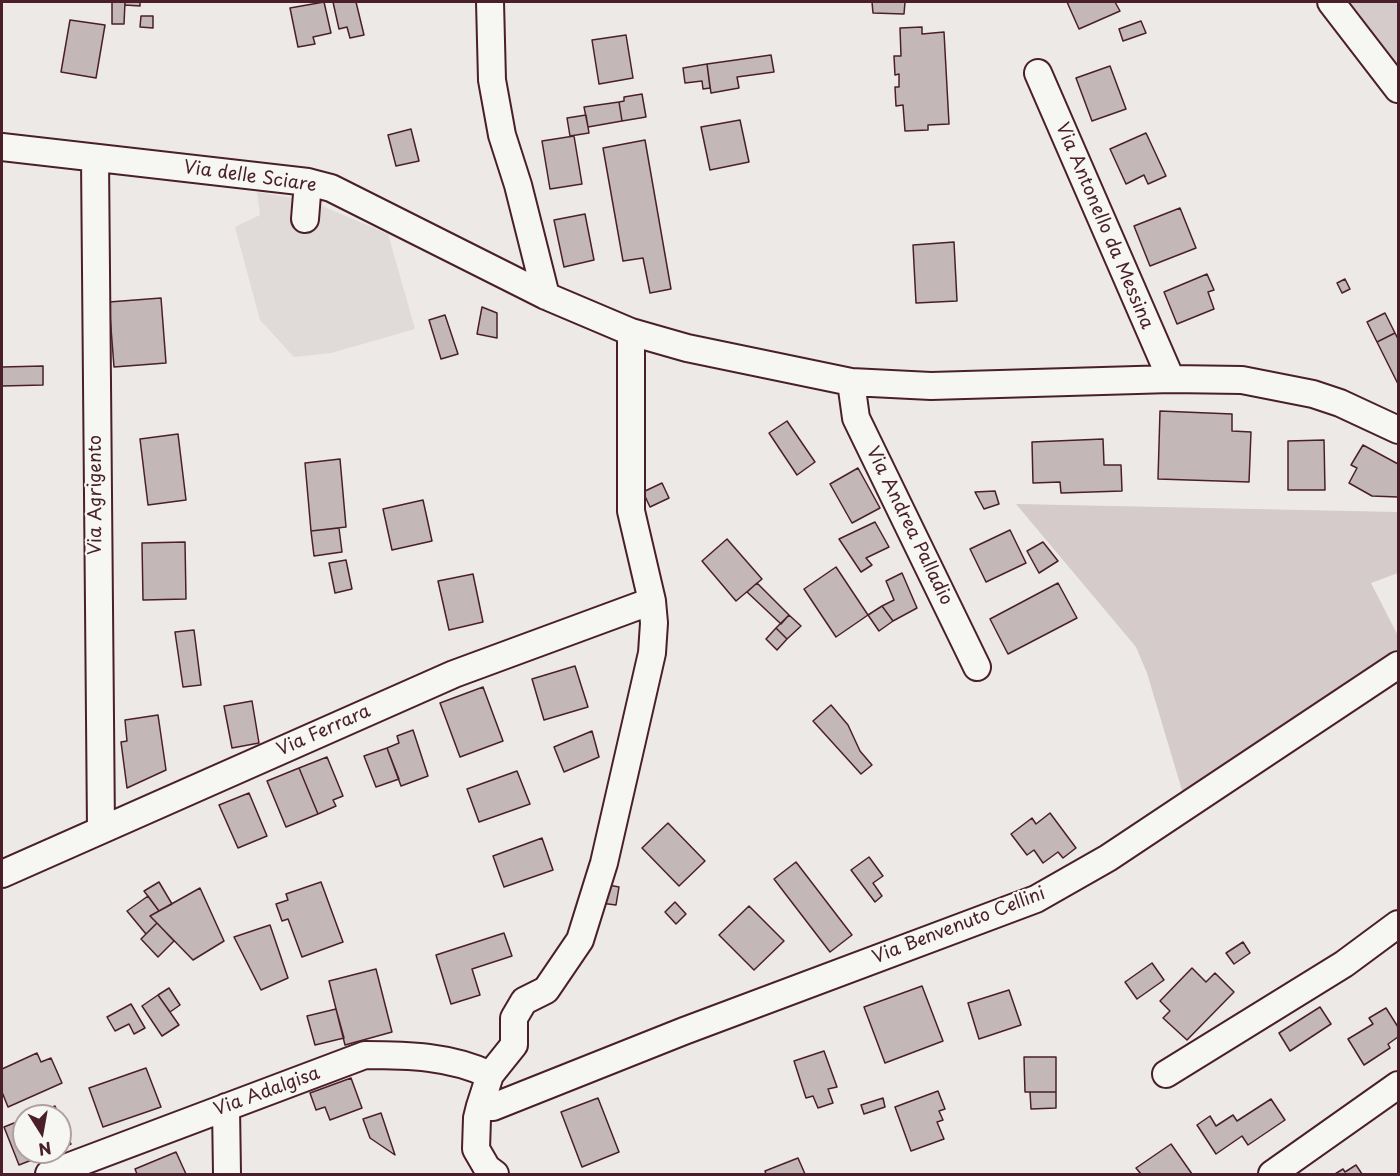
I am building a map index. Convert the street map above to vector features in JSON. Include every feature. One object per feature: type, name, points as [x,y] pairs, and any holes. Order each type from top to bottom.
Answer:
[{"type":"street","points":[[490,2],[492,80],[502,136],[518,185],[546,296]]},
{"type":"street","points":[[1331,2],[1398,89]]},
{"type":"street","name":"Via Antonello da Messina","points":[[1038,73],[1171,379]]},
{"type":"street","name":"Via delle Sciare","points":[[2,147],[308,182],[331,188],[546,296],[631,332],[687,348],[851,382],[931,386],[1171,379],[1242,380],[1312,394],[1340,403],[1398,430]]},
{"type":"street","name":"Via Agrigento","points":[[94,159],[101,830]]},
{"type":"street","points":[[305,219],[308,182]]},
{"type":"street","points":[[495,1174],[487,1168],[476,1149],[477,1118],[480,1106],[490,1075],[514,1046],[514,1018],[524,1001],[546,990],[580,940],[604,863],[651,653],[654,623],[652,601],[631,511],[631,332]]},
{"type":"street","name":"Via Andrea Palladio","points":[[851,382],[856,418],[977,667]]},
{"type":"street","name":"Via Ferrara","points":[[2,874],[454,674],[652,601]]},
{"type":"street","name":"Via Benvenuto Cellini","points":[[480,1106],[493,1107],[684,1031],[1036,898],[1108,858],[1398,666]]},
{"type":"street","points":[[1166,1074],[1344,964],[1398,924]]},
{"type":"street","name":"Via Adalgisa","points":[[49,1174],[365,1055],[416,1055],[476,1068],[490,1075]]},
{"type":"street","points":[[1272,1174],[1398,1085]]},
{"type":"street","points":[[226,1107],[227,1174]]},
{"type":"shaded area","points":[[1342,2],[1398,2],[1398,74]]},
{"type":"shaded area","points":[[257,192],[294,198],[315,222],[322,206],[388,234],[415,329],[331,353],[294,357],[260,320],[235,227],[260,215]]},
{"type":"shaded area","points":[[1016,504],[1398,512],[1398,573],[1371,583],[1398,636],[1398,654],[1184,797],[1147,673],[1136,647]]},
{"type":"building","points":[[112,2],[125,2],[124,24],[112,24]]},
{"type":"building","points":[[125,2],[140,2],[140,6],[125,5]]},
{"type":"building","points":[[324,2],[331,33],[313,37],[315,44],[298,47],[290,8]]},
{"type":"building","points":[[333,2],[356,2],[364,35],[350,38],[347,27],[339,29]]},
{"type":"building","points":[[872,2],[905,2],[904,14],[873,13]]},
{"type":"building","points":[[1067,2],[1115,2],[1120,11],[1079,29]]},
{"type":"building","points":[[141,16],[153,16],[153,28],[140,27]]},
{"type":"building","points":[[70,20],[105,25],[96,78],[61,72]]},
{"type":"building","points":[[1141,21],[1146,33],[1123,41],[1119,29]]},
{"type":"building","points":[[922,27],[922,34],[944,32],[949,124],[928,125],[928,130],[905,131],[903,105],[896,106],[895,87],[899,87],[899,74],[895,75],[894,56],[901,56],[900,28]]},
{"type":"building","points":[[626,35],[633,78],[599,84],[592,40]]},
{"type":"building","points":[[771,55],[774,72],[737,77],[739,88],[711,93],[707,64]]},
{"type":"building","points":[[707,64],[710,88],[703,89],[702,81],[685,83],[683,68]]},
{"type":"building","points":[[1110,66],[1126,109],[1092,121],[1076,78]]},
{"type":"building","points":[[642,94],[646,117],[622,121],[619,102],[624,101],[624,97]]},
{"type":"building","points":[[619,102],[622,121],[588,127],[584,107]]},
{"type":"building","points":[[586,115],[589,133],[570,136],[567,118]]},
{"type":"building","points":[[740,120],[749,162],[710,170],[701,127]]},
{"type":"building","points":[[411,129],[419,161],[396,166],[388,135]]},
{"type":"building","points":[[1146,133],[1166,176],[1148,184],[1144,175],[1126,184],[1110,149]]},
{"type":"building","points":[[574,136],[582,184],[550,189],[542,141]]},
{"type":"building","points":[[645,140],[671,289],[650,293],[643,258],[623,261],[603,148]]},
{"type":"building","points":[[1180,208],[1196,248],[1150,266],[1134,226]]},
{"type":"building","points":[[585,214],[594,260],[564,267],[554,220]]},
{"type":"building","points":[[954,242],[957,301],[916,303],[913,245]]},
{"type":"building","points":[[1207,274],[1214,290],[1208,292],[1214,309],[1177,324],[1164,292]]},
{"type":"building","points":[[1345,279],[1350,289],[1342,293],[1337,283]]},
{"type":"building","points":[[161,298],[166,363],[114,367],[109,302]]},
{"type":"building","points":[[482,307],[497,313],[497,338],[477,334]]},
{"type":"building","points":[[1385,313],[1395,333],[1377,342],[1367,322]]},
{"type":"building","points":[[445,315],[458,354],[441,359],[429,320]]},
{"type":"building","points":[[1395,333],[1398,339],[1398,384],[1377,342]]},
{"type":"building","points":[[43,366],[43,385],[2,386],[2,367]]},
{"type":"building","points":[[1160,411],[1232,414],[1232,431],[1251,432],[1249,482],[1158,479]]},
{"type":"building","points":[[787,421],[815,462],[797,475],[769,433]]},
{"type":"building","points":[[178,434],[186,500],[148,505],[140,439]]},
{"type":"building","points":[[1103,439],[1104,465],[1121,465],[1122,491],[1061,493],[1060,482],[1033,483],[1032,442]]},
{"type":"building","points":[[1324,440],[1325,490],[1288,490],[1288,441]]},
{"type":"building","points":[[1363,445],[1398,464],[1398,497],[1372,496],[1349,483],[1357,468],[1351,465]]},
{"type":"building","points":[[340,459],[346,527],[311,531],[305,463]]},
{"type":"building","points":[[858,468],[880,508],[852,523],[830,484]]},
{"type":"building","points":[[662,483],[669,498],[650,507],[643,492]]},
{"type":"building","points":[[995,491],[999,504],[984,509],[975,492]]},
{"type":"building","points":[[423,500],[432,541],[392,550],[383,509]]},
{"type":"building","points":[[875,522],[889,547],[866,558],[872,565],[861,572],[839,539]]},
{"type":"building","points":[[339,528],[342,552],[314,556],[311,531]]},
{"type":"building","points":[[1010,530],[1026,563],[986,582],[970,549]]},
{"type":"building","points":[[727,539],[762,579],[736,601],[702,561]]},
{"type":"building","points":[[185,542],[186,599],[143,600],[142,543]]},
{"type":"building","points":[[1043,542],[1058,561],[1039,573],[1027,551]]},
{"type":"building","points":[[346,560],[352,589],[335,593],[329,563]]},
{"type":"building","points":[[836,567],[868,615],[836,637],[804,589]]},
{"type":"building","points":[[902,573],[917,608],[893,621],[882,606],[894,600],[886,581]]},
{"type":"building","points":[[473,574],[483,622],[449,630],[438,581]]},
{"type":"building","points":[[757,583],[789,615],[781,624],[747,592]]},
{"type":"building","points":[[1058,583],[1077,618],[1008,654],[990,619]]},
{"type":"building","points":[[882,606],[893,621],[879,631],[868,615]]},
{"type":"building","points":[[789,615],[801,626],[787,639],[776,628]]},
{"type":"building","points":[[776,628],[787,639],[777,650],[766,639]]},
{"type":"building","points":[[194,630],[201,685],[183,687],[175,632]]},
{"type":"building","points":[[575,666],[588,707],[544,720],[532,679]]},
{"type":"building","points":[[483,687],[503,741],[460,757],[440,703]]},
{"type":"building","points":[[252,701],[259,743],[232,748],[224,706]]},
{"type":"building","points":[[831,705],[848,725],[860,751],[872,765],[861,774],[813,721]]},
{"type":"building","points":[[158,715],[166,770],[127,788],[121,742],[127,741],[125,720]]},
{"type":"building","points":[[413,730],[428,776],[401,786],[387,748],[399,743],[397,736]]},
{"type":"building","points":[[592,731],[599,757],[564,772],[554,747]]},
{"type":"building","points":[[387,748],[399,779],[376,787],[364,756]]},
{"type":"building","points":[[327,757],[343,796],[333,800],[336,806],[318,814],[299,768]]},
{"type":"building","points":[[299,768],[318,814],[286,827],[267,781]]},
{"type":"building","points":[[517,771],[530,804],[479,822],[467,789]]},
{"type":"building","points":[[249,793],[267,836],[238,848],[219,805]]},
{"type":"building","points":[[1050,813],[1076,848],[1063,858],[1058,852],[1043,863],[1034,850],[1027,855],[1011,834],[1032,818],[1036,824]]},
{"type":"building","points":[[668,823],[705,861],[679,886],[642,848]]},
{"type":"building","points":[[542,838],[553,870],[504,887],[493,856]]},
{"type":"building","points":[[869,857],[883,876],[873,883],[882,896],[875,902],[851,870]]},
{"type":"building","points":[[796,862],[852,935],[830,952],[774,879]]},
{"type":"building","points":[[159,882],[172,904],[159,911],[144,891]]},
{"type":"building","points":[[321,882],[343,942],[302,957],[288,919],[282,921],[276,904],[288,900],[286,894]]},
{"type":"building","points":[[603,884],[619,887],[616,905],[600,903]]},
{"type":"building","points":[[200,888],[224,941],[193,960],[150,916]]},
{"type":"building","points":[[148,896],[159,911],[150,916],[157,923],[146,934],[127,911]]},
{"type":"building","points":[[675,902],[686,914],[676,924],[665,912]]},
{"type":"building","points":[[749,906],[784,941],[754,970],[719,935]]},
{"type":"building","points":[[157,923],[174,941],[158,957],[141,939]]},
{"type":"building","points":[[270,925],[288,978],[261,990],[234,937]]},
{"type":"building","points":[[504,933],[512,956],[472,969],[480,995],[451,1004],[436,955]]},
{"type":"building","points":[[1243,942],[1250,953],[1234,964],[1226,953]]},
{"type":"building","points":[[1152,963],[1164,980],[1137,999],[1125,982]]},
{"type":"building","points":[[1192,968],[1206,982],[1215,973],[1234,992],[1187,1040],[1163,1018],[1170,1011],[1160,1001]]},
{"type":"building","points":[[376,969],[392,1032],[345,1045],[329,981]]},
{"type":"building","points":[[922,986],[943,1041],[885,1063],[864,1007]]},
{"type":"building","points":[[169,988],[180,1005],[170,1012],[158,995]]},
{"type":"building","points":[[1009,990],[1021,1025],[979,1039],[968,1003]]},
{"type":"building","points":[[158,995],[179,1025],[162,1036],[142,1006]]},
{"type":"building","points":[[131,1004],[145,1028],[134,1034],[129,1024],[115,1031],[107,1017]]},
{"type":"building","points":[[1320,1007],[1331,1024],[1290,1051],[1279,1033]]},
{"type":"building","points":[[1386,1008],[1398,1027],[1398,1037],[1388,1044],[1390,1048],[1364,1065],[1348,1039],[1373,1024],[1369,1018]]},
{"type":"building","points":[[336,1009],[344,1038],[315,1045],[307,1016]]},
{"type":"building","points":[[824,1051],[837,1087],[828,1089],[833,1103],[818,1108],[813,1096],[806,1098],[794,1061]]},
{"type":"building","points":[[37,1053],[41,1062],[51,1058],[62,1083],[8,1107],[2,1092],[2,1069]]},
{"type":"building","points":[[1024,1057],[1056,1057],[1056,1092],[1025,1092]]},
{"type":"building","points":[[146,1068],[161,1107],[103,1127],[89,1088]]},
{"type":"building","points":[[351,1078],[362,1108],[330,1120],[325,1107],[316,1110],[310,1093]]},
{"type":"building","points":[[938,1091],[945,1109],[939,1111],[943,1120],[937,1122],[944,1139],[911,1151],[895,1107]]},
{"type":"building","points":[[1030,1092],[1056,1092],[1056,1108],[1031,1109]]},
{"type":"building","points":[[598,1098],[619,1152],[582,1167],[561,1112]]},
{"type":"building","points":[[883,1098],[885,1107],[864,1114],[861,1105]]},
{"type":"building","points":[[1271,1099],[1285,1120],[1248,1145],[1242,1136],[1216,1154],[1197,1125],[1210,1116],[1216,1126],[1233,1115],[1237,1121]]},
{"type":"building","points":[[381,1113],[395,1155],[370,1138],[363,1119]]},
{"type":"building","points":[[12,1124],[12,1147],[4,1127]]},
{"type":"building","points":[[1171,1144],[1192,1174],[1141,1174],[1136,1168]]},
{"type":"building","points":[[176,1152],[186,1174],[137,1174],[135,1169]]},
{"type":"building","points":[[798,1158],[805,1174],[766,1174],[765,1171]]},
{"type":"building","points":[[1356,1165],[1362,1174],[1335,1174],[1343,1169],[1345,1172]]}]
